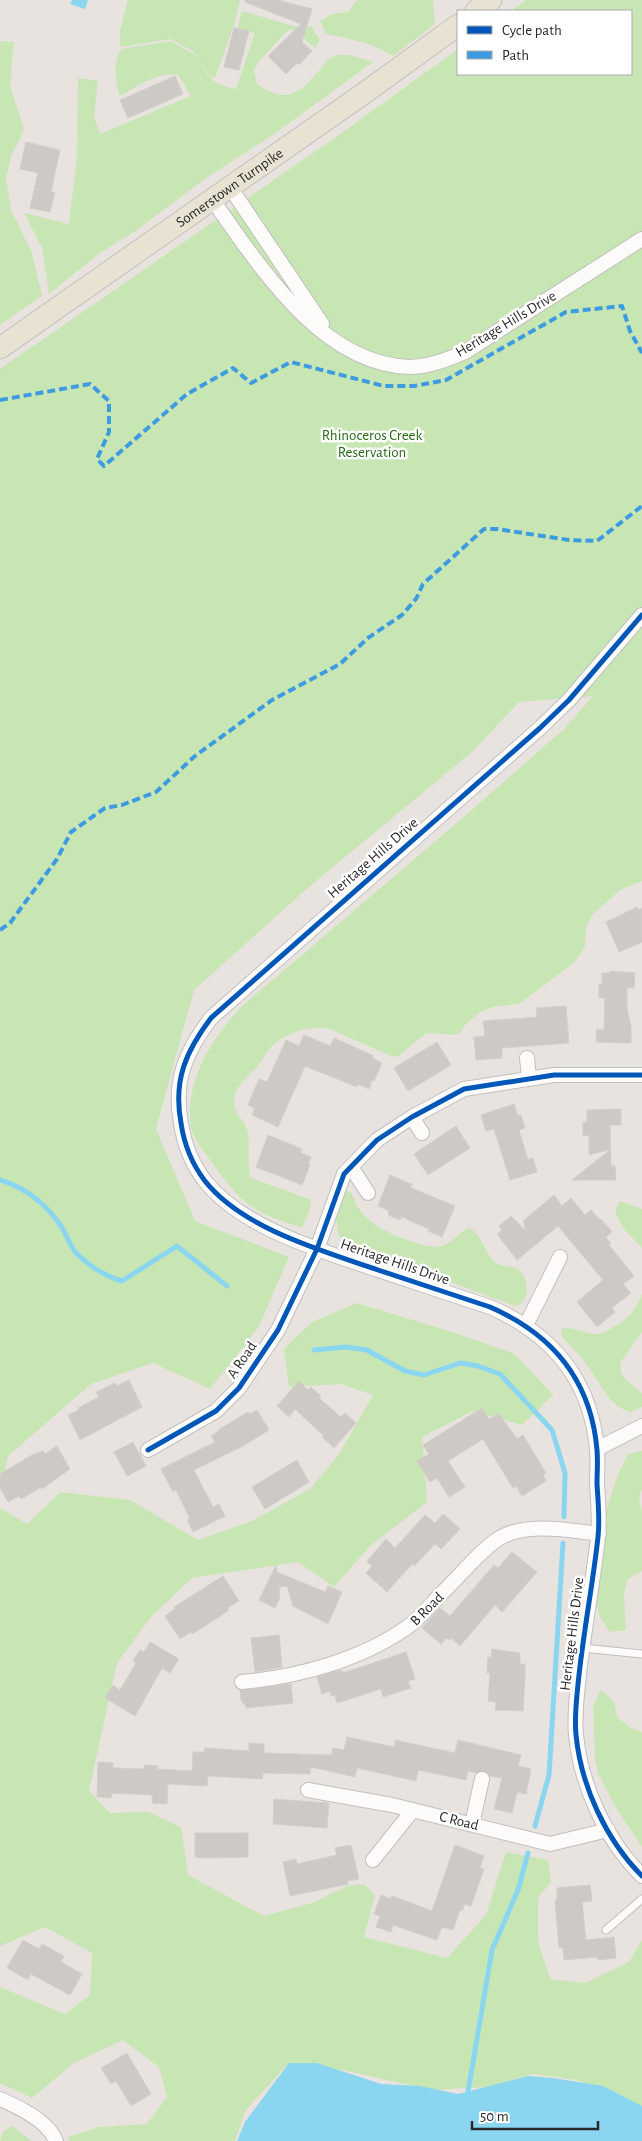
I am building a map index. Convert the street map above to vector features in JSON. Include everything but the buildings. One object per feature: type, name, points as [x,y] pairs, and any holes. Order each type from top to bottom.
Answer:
[{"type":"main road","points":[[477,10],[490,0]]},
{"type":"main road","name":"Somerstown Turnpike","points":[[0,348],[457,26]]},
{"type":"street","name":"Heritage Hills Drive","points":[[230,187],[333,339]]},
{"type":"street","name":"Heritage Hills Drive","points":[[212,200],[267,277],[310,321],[358,355],[383,364],[411,367],[438,362],[465,352],[642,239]]},
{"type":"street","name":"Heritage Hills Drive","points":[[642,615],[581,687],[540,728],[229,1000],[211,1018],[195,1039],[185,1059],[179,1083],[178,1100],[183,1136],[191,1160],[206,1182],[226,1201],[248,1217],[317,1248],[490,1307],[526,1325],[544,1340],[576,1379],[586,1401],[597,1450],[599,1534],[582,1648],[576,1701],[576,1734],[586,1785],[608,1830],[642,1876]]},
{"type":"street","points":[[527,1058],[529,1077]]},
{"type":"street","name":"A Road","points":[[148,1450],[216,1411],[239,1388],[278,1330],[317,1248],[344,1174],[376,1140],[412,1117],[464,1089],[529,1077],[554,1075],[642,1075]]},
{"type":"street","points":[[412,1117],[422,1133]]},
{"type":"street","points":[[351,1167],[368,1193]]},
{"type":"street","points":[[526,1325],[560,1257]]},
{"type":"street","points":[[597,1450],[642,1426]]},
{"type":"street","name":"B Road","points":[[242,1682],[265,1680],[340,1660],[369,1649],[396,1635],[408,1628],[496,1540],[528,1529],[546,1528],[599,1534]]},
{"type":"street","points":[[472,1824],[482,1779]]},
{"type":"street","name":"C Road","points":[[308,1790],[413,1810],[550,1844],[608,1830]]},
{"type":"street","points":[[373,1860],[413,1810]]},
{"type":"street","points":[[0,2099],[25,2112],[53,2132],[56,2141]]},
{"type":"lane","points":[[582,1648],[642,1654]]},
{"type":"lane","points":[[606,1930],[642,1899]]},
{"type":"green space","points":[[128,0],[240,0],[234,25],[215,78],[210,76],[198,59],[212,80],[228,87],[236,89],[255,33],[237,30],[242,11],[297,27],[311,26],[320,40],[315,48],[296,32],[289,29],[261,59],[254,70],[257,84],[275,94],[283,95],[297,91],[318,72],[327,60],[335,56],[349,55],[373,62],[273,135],[206,178],[134,232],[100,253],[49,294],[42,248],[24,213],[69,224],[77,157],[78,78],[98,81],[94,117],[100,134],[191,96],[178,75],[171,74],[155,77],[119,96],[116,61],[121,49],[171,41],[197,56],[194,52],[171,39],[120,47],[120,31]]},
{"type":"green space","points":[[357,0],[433,0],[435,24],[393,56],[368,44],[326,34],[320,21],[332,14],[348,12]]},
{"type":"green space","name":"Rhinoceros Creek Reservation","points":[[526,0],[642,0],[642,881],[620,890],[592,915],[586,927],[585,946],[575,962],[519,1004],[493,1007],[480,1012],[465,1025],[460,1033],[455,1035],[427,1033],[398,1056],[393,1057],[330,1029],[322,1028],[306,1029],[290,1034],[270,1048],[259,1065],[239,1087],[235,1096],[234,1106],[247,1129],[251,1178],[311,1200],[309,1212],[302,1227],[262,1213],[243,1200],[225,1180],[195,1138],[190,1122],[191,1096],[206,1054],[222,1030],[241,1007],[564,729],[593,696],[519,702],[471,753],[310,886],[194,990],[156,1129],[195,1221],[289,1257],[258,1328],[210,1389],[153,1363],[91,1384],[8,1456],[0,1489],[0,369],[336,137],[457,50],[457,75],[632,75],[632,10],[512,10]]},
{"type":"green space","points":[[0,41],[14,42],[10,85],[24,130],[12,154],[6,177],[11,210],[32,253],[42,296],[0,325]]},
{"type":"green space","points":[[345,1190],[351,1192],[359,1209],[373,1223],[392,1234],[416,1243],[438,1247],[445,1245],[470,1228],[480,1238],[494,1262],[517,1269],[523,1275],[527,1287],[524,1300],[519,1305],[512,1305],[404,1265],[359,1252],[340,1237],[338,1231],[335,1211]]},
{"type":"green space","points":[[619,1202],[642,1209],[642,1248],[623,1228],[615,1212]]},
{"type":"green space","points":[[642,1294],[642,1332],[620,1363],[621,1373],[625,1379],[642,1393],[642,1407],[631,1412],[616,1405],[610,1399],[584,1361],[563,1338],[561,1333],[563,1328],[594,1334],[605,1332],[623,1321],[630,1314]]},
{"type":"green space","points":[[357,1303],[452,1332],[515,1354],[553,1395],[522,1425],[473,1411],[422,1437],[427,1502],[370,1546],[334,1587],[298,1562],[192,1578],[151,1617],[117,1663],[89,1791],[110,1813],[148,1812],[181,1827],[188,1875],[264,1916],[312,1903],[347,1886],[364,1884],[375,1895],[364,1937],[447,1958],[486,1915],[506,1852],[548,1860],[551,1882],[538,1898],[538,1941],[550,1979],[585,1983],[629,1962],[642,1940],[642,2109],[636,2104],[576,2080],[533,2074],[488,2087],[431,2090],[343,2070],[287,2065],[245,2111],[235,2141],[69,2141],[68,2137],[99,2127],[147,2124],[167,2097],[159,2067],[123,2040],[74,2063],[32,2098],[0,2083],[0,1987],[65,2014],[90,1995],[92,1953],[45,1927],[0,1946],[0,1508],[27,1524],[60,1492],[130,1500],[198,1540],[252,1521],[310,1489],[339,1454],[373,1395],[341,1384],[289,1387],[284,1349],[312,1322]]},
{"type":"green space","points":[[642,1451],[642,1489],[639,1496],[642,1513],[642,1571],[628,1579],[624,1595],[626,1630],[610,1632],[600,1617],[596,1601],[599,1534],[617,1477],[628,1454]]},
{"type":"green space","points":[[601,1690],[614,1701],[617,1717],[631,1728],[642,1732],[642,1847],[615,1806],[599,1775],[595,1759],[593,1705]]},
{"type":"green space","points":[[12,2126],[32,2141],[0,2141],[3,2131]]},
{"type":"water","points":[[72,0],[88,0],[85,9],[70,4]]},
{"type":"water","points":[[289,2063],[317,2063],[381,2084],[420,2086],[458,2094],[528,2076],[603,2086],[642,2106],[642,2141],[237,2141],[245,2122]]},
{"type":"waterway","points":[[0,1180],[19,1188],[43,1205],[63,1229],[76,1253],[91,1266],[109,1276],[122,1281],[177,1246],[227,1286]]},
{"type":"waterway","points":[[314,1350],[346,1347],[367,1350],[405,1371],[424,1375],[460,1363],[478,1366],[500,1374],[552,1430],[565,1473],[564,1517]]},
{"type":"waterway","points":[[535,1826],[549,1775],[563,1543]]},
{"type":"waterway","points":[[468,2092],[492,1950],[518,1890],[528,1853]]},
{"type":"marked path","points":[[0,400],[90,384],[109,401],[109,432],[97,459],[104,466],[187,394],[233,368],[251,383],[291,362],[384,386],[414,386],[446,380],[566,312],[622,306],[630,331],[642,353]]},
{"type":"marked path","points":[[0,930],[10,923],[57,859],[71,832],[105,808],[122,805],[156,792],[195,756],[272,700],[340,664],[368,638],[402,615],[416,599],[423,584],[484,529],[497,529],[569,540],[597,541],[642,506]]},
{"type":"cycle path","points":[[642,615],[569,700],[540,728],[211,1018],[188,1054],[180,1080],[179,1093],[182,1131],[192,1161],[205,1181],[221,1198],[240,1212],[262,1225],[309,1246],[490,1307],[512,1318],[550,1346],[577,1381],[593,1425],[597,1454],[599,1524],[579,1675],[576,1735],[583,1773],[597,1811],[617,1846],[642,1876]]},
{"type":"cycle path","points":[[148,1450],[216,1411],[239,1388],[278,1330],[317,1249],[344,1174],[377,1140],[412,1117],[464,1089],[554,1075],[642,1075]]}]
